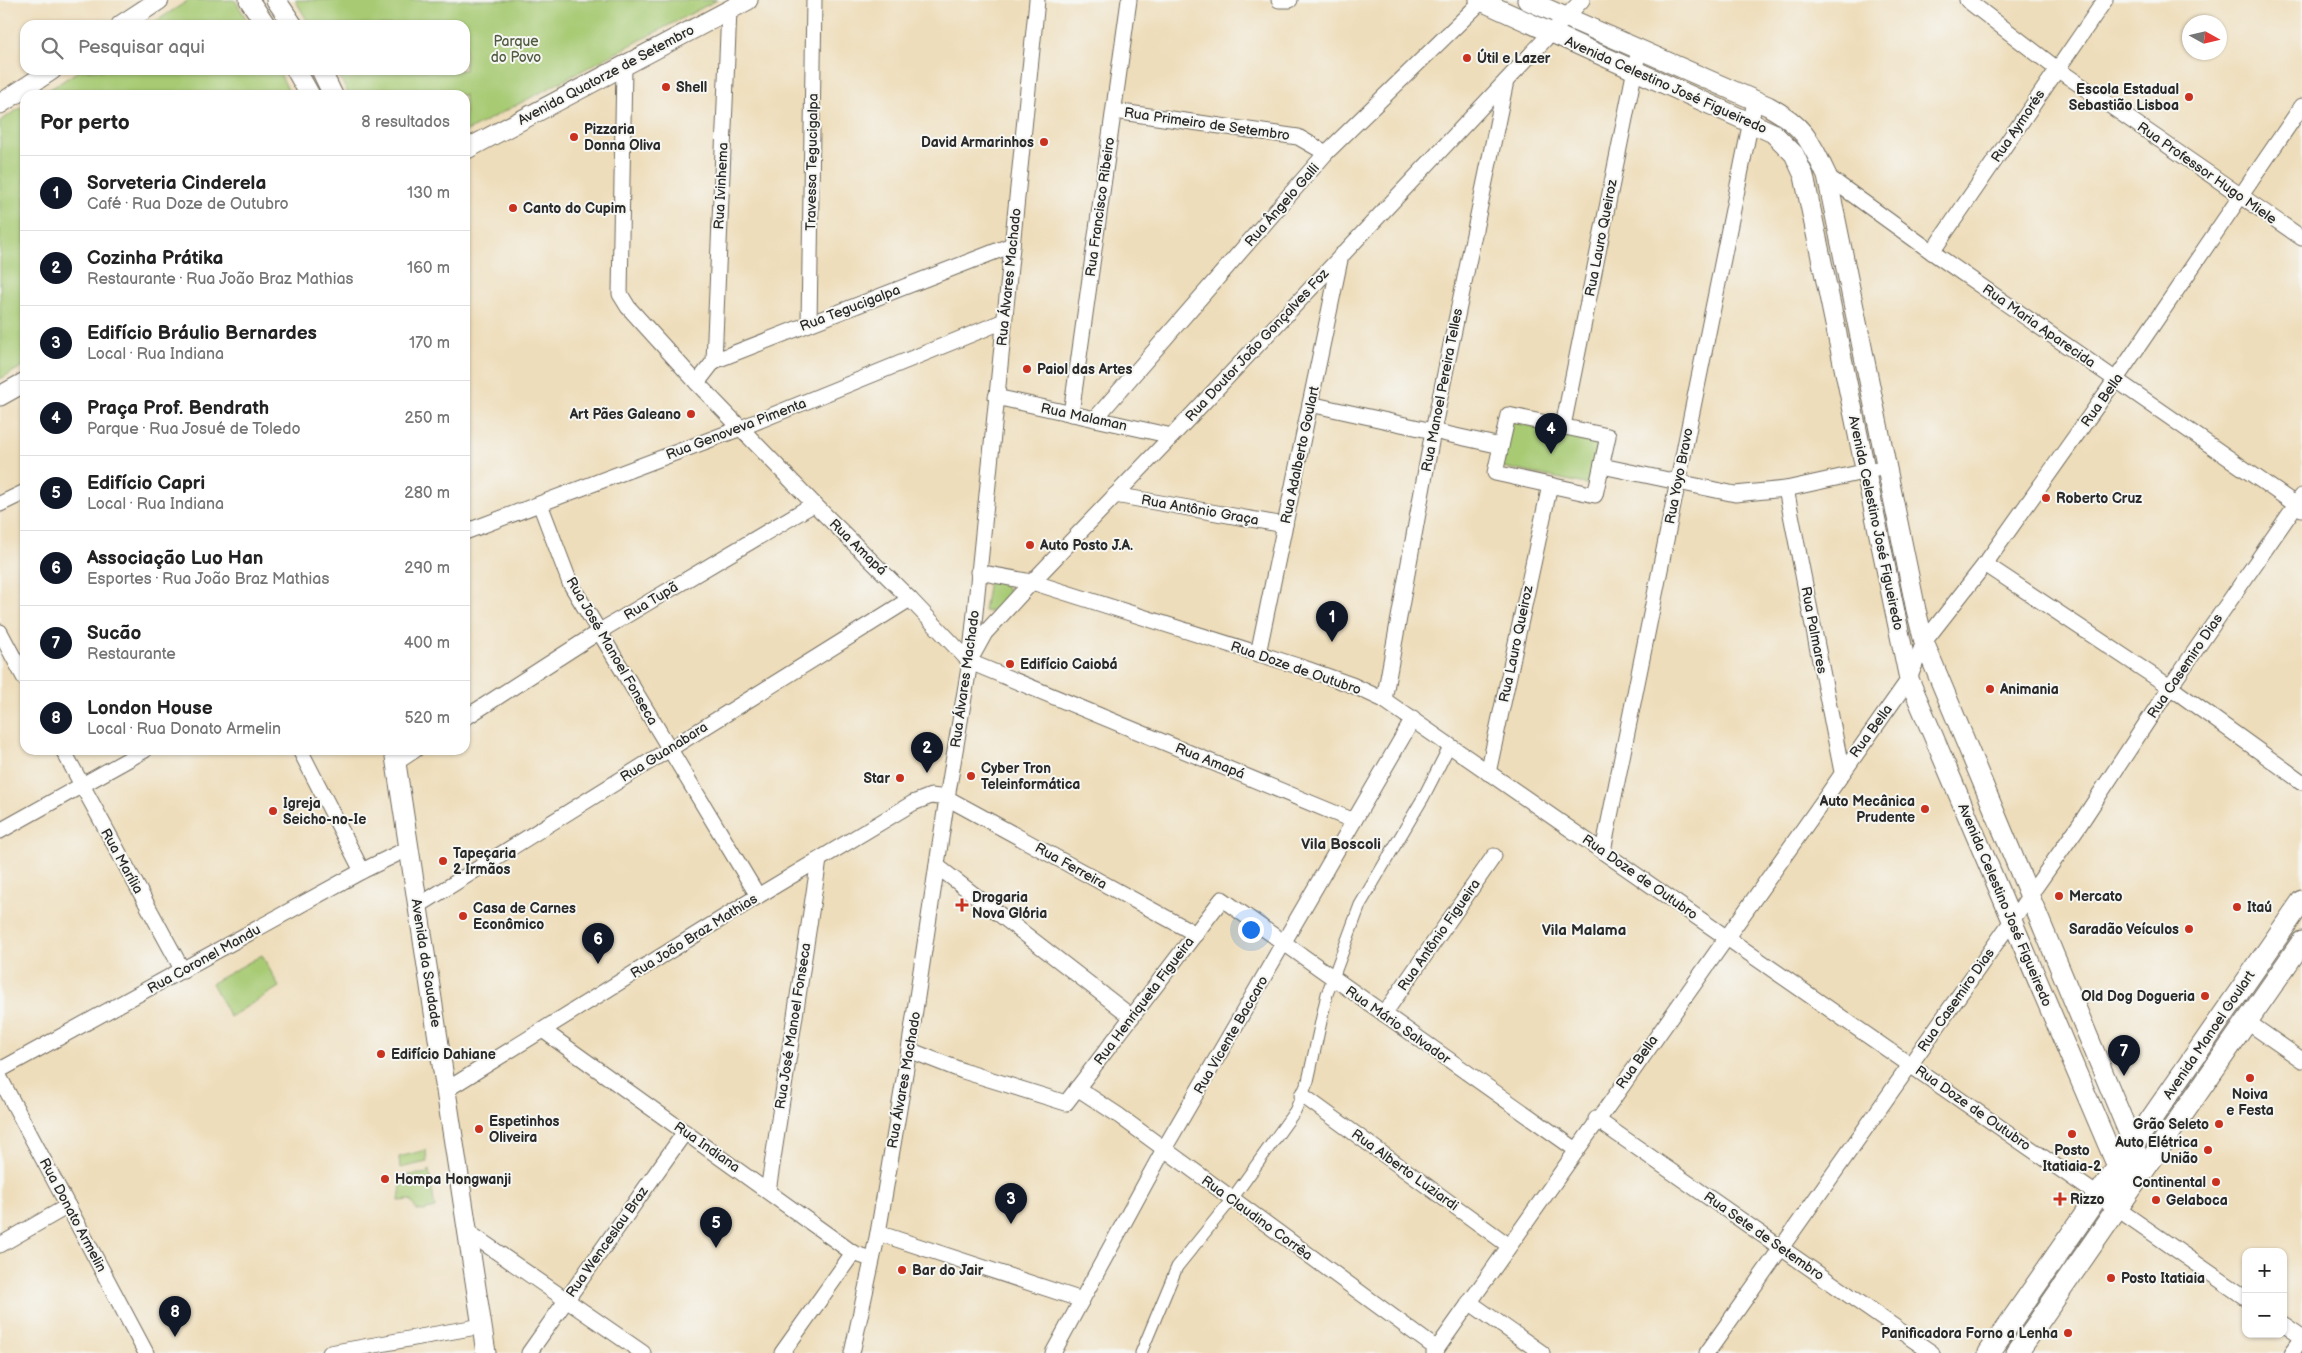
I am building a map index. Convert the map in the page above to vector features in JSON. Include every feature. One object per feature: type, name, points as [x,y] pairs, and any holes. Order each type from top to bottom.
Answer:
[{"type":"main road","name":"Avenida Manoel Goulart","points":[[1989,1353],[2302,901]]},
{"type":"main road","name":"Avenida Manoel Goulart","points":[[2016,1353],[2302,942]]},
{"type":"street","points":[[129,20],[159,0]]},
{"type":"street","points":[[249,0],[263,20]]},
{"type":"street","points":[[276,0],[290,20]]},
{"type":"street","name":"Avenida Quatorze de Setembro","points":[[470,147],[748,0]]},
{"type":"street","name":"Travessa Tegucigalpa","points":[[809,324],[814,0]]},
{"type":"street","name":"Rua Álvares Machado","points":[[852,1353],[878,1233],[970,662],[1037,0]]},
{"type":"street","name":"Rua Francisco Ribeiro","points":[[1072,414],[1129,0]]},
{"type":"street","name":"Avenida Celestino José Figueiredo","points":[[1527,0],[1755,101],[1791,119],[1810,140],[1826,176],[1924,642],[2143,1168]]},
{"type":"street","points":[[1566,18],[1582,0]]},
{"type":"street","name":"Rua Professor Hugo Miele","points":[[1967,0],[2057,70],[2302,238]]},
{"type":"street","name":"Rua Aymorés","points":[[1932,252],[2105,0]]},
{"type":"street","name":"Avenida Celestino José Figueiredo","points":[[1481,1],[1773,133],[1794,154],[1804,176],[1908,679],[2118,1169],[2117,1207]]},
{"type":"street","name":"Rua Ângelo Galli","points":[[1095,419],[1326,153],[1481,1]]},
{"type":"street","name":"Rua Ivinhema","points":[[714,361],[729,10]]},
{"type":"street","name":"Rua Doutor João Gonçalves Foz","points":[[970,662],[985,633],[1032,582],[1566,18]]},
{"type":"street","name":"Rua Lauro Queiroz","points":[[1563,426],[1639,50]]},
{"type":"street","name":"Rua Amapá","points":[[624,66],[620,294],[628,307],[697,383],[814,504],[910,598],[970,662],[1354,821]]},
{"type":"street","points":[[21,90],[44,75]]},
{"type":"street","points":[[299,75],[307,90]]},
{"type":"street","points":[[323,75],[331,90]]},
{"type":"street","name":"Rua Manoel Pereira Telles","points":[[1384,700],[1433,431],[1506,80]]},
{"type":"street","points":[[0,104],[20,91]]},
{"type":"street","name":"Rua Yoyo Bravo","points":[[1603,851],[1755,101]]},
{"type":"street","name":"Rua Bella","points":[[1435,1351],[1596,1119],[1908,679],[1924,642],[1986,564],[2116,379],[2302,106]]},
{"type":"street","name":"Rua Primeiro de Setembro","points":[[1114,111],[1298,137],[1326,153]]},
{"type":"street","name":"Rua Maria Aparecida","points":[[1826,176],[2116,379],[2300,503]]},
{"type":"street","name":"Rua Tegucigalpa","points":[[714,361],[1012,245]]},
{"type":"street","name":"Rua Adalberto Goulart","points":[[1258,654],[1341,255]]},
{"type":"street","name":"Rua Genoveva Pimenta","points":[[470,530],[741,428],[1004,321]]},
{"type":"street","points":[[697,383],[714,361]]},
{"type":"street","points":[[0,396],[20,385]]},
{"type":"street","name":"Rua Malaman","points":[[996,397],[1172,436]]},
{"type":"street","points":[[1310,404],[1501,446]]},
{"type":"street","points":[[1508,415],[1563,426],[1608,436],[1595,495],[1495,473],[1508,415]]},
{"type":"street","points":[[1602,466],[1735,494],[1786,489],[1886,467]]},
{"type":"street","name":"Rua Lauro Queiroz","points":[[1488,773],[1550,485]]},
{"type":"street","name":"Rua Palmares","points":[[1786,489],[1842,772]]},
{"type":"street","points":[[0,504],[20,494]]},
{"type":"street","name":"Rua Antônio Graça","points":[[1116,495],[1285,525]]},
{"type":"street","name":"Rua Casemiro Dias","points":[[1707,1353],[2080,824],[2170,687],[2300,503]]},
{"type":"street","name":"Rua José Manoel Fonseca","points":[[540,504],[570,583],[758,896]]},
{"type":"street","name":"Rua Tupã","points":[[470,715],[600,631],[814,504]]},
{"type":"street","points":[[1986,564],[2170,687],[2302,782]]},
{"type":"street","name":"Rua Doze de Outubro","points":[[978,572],[1032,582],[1352,685],[1384,700],[1413,718],[1488,773],[2100,1195],[2242,1295]]},
{"type":"street","name":"Rua Guanabara","points":[[418,906],[910,598]]},
{"type":"street","points":[[0,632],[20,670]]},
{"type":"street","name":"Rua Vicente Baccaro","points":[[1053,1353],[1164,1150],[1413,718]]},
{"type":"street","points":[[1141,1353],[1176,1268],[1232,1199],[1295,1111],[1308,1081],[1327,994],[1367,890],[1423,798],[1450,745]]},
{"type":"street","name":"Rua Marília","points":[[66,755],[182,971]]},
{"type":"street","points":[[0,831],[137,755]]},
{"type":"street","points":[[303,755],[362,871]]},
{"type":"street","name":"Avenida da Saudade","points":[[396,756],[486,1353]]},
{"type":"street","name":"Rua João Braz Mathias","points":[[446,1090],[758,896],[912,803],[932,796],[947,798]]},
{"type":"street","name":"Rua Ferreira","points":[[947,798],[1196,934]]},
{"type":"street","name":"Rua Coronel Mandu","points":[[0,1070],[362,871],[409,848]]},
{"type":"street","name":"Rua Antônio Figueira","points":[[1384,1014],[1494,856]]},
{"type":"street","name":"Rua José Manoel Fonseca","points":[[768,1191],[819,860]]},
{"type":"street","points":[[937,866],[1132,1017]]},
{"type":"street","name":"Rua Mário Salvador","points":[[1222,899],[1575,1150]]},
{"type":"street","name":"Rua Henriqueta Figueira","points":[[909,1050],[963,1071],[1066,1102],[1222,899]]},
{"type":"street","points":[[2246,1021],[2302,1060]]},
{"type":"street","name":"Rua Indiana","points":[[544,1030],[853,1253],[871,1259]]},
{"type":"street","name":"Rua Donato Armelin","points":[[0,1078],[146,1353]]},
{"type":"street","name":"Rua Claudino Corrêa","points":[[1077,1088],[1232,1199],[1435,1351]]},
{"type":"street","name":"Rua Alberto Luziardi","points":[[1302,1095],[1508,1246]]},
{"type":"street","name":"Rua Sete de Setembro","points":[[1596,1119],[1932,1353]]},
{"type":"street","name":"Rua Wenceslau Braz","points":[[529,1353],[685,1132]]},
{"type":"street","points":[[2118,1169],[2143,1168]]},
{"type":"street","points":[[0,1245],[68,1206]]},
{"type":"street","points":[[468,1232],[643,1353]]},
{"type":"street","points":[[878,1233],[1082,1300]]},
{"type":"street","points":[[782,1353],[853,1253]]},
{"type":"street","points":[[1469,1302],[1542,1353]]},
{"type":"street","points":[[330,1353],[482,1326]]},
{"type":"street","points":[[2287,1327],[2302,1338],[2292,1353]]},
{"type":"green space","points":[[189,0],[235,0],[247,20],[158,20]]},
{"type":"green space","name":"Parque do Povo","points":[[295,0],[717,0],[470,129],[470,90],[346,90],[339,75],[470,75],[470,20],[307,20]]},
{"type":"green space","points":[[72,75],[281,75],[288,90],[49,90]]},
{"type":"green space","points":[[20,108],[20,368],[0,379],[0,121]]},
{"type":"green space","points":[[1512,422],[1599,440],[1590,485],[1503,467]]},
{"type":"green space","points":[[989,580],[1004,584],[1009,592],[991,612],[984,611]]},
{"type":"green space","points":[[262,955],[279,987],[230,1017],[212,983]]},
{"type":"green space","points":[[426,1150],[427,1162],[400,1168],[399,1157]]},
{"type":"green space","points":[[429,1170],[435,1208],[423,1211],[416,1210],[411,1200],[399,1201],[402,1176],[427,1173]]},
{"type":"place","name":"Útil e Lazer","points":[[1467,58]]},
{"type":"place","name":"Shell","points":[[666,87]]},
{"type":"place","name":"Escola Estadual Sebastião Lisboa","points":[[2189,97]]},
{"type":"place","name":"Pizzaria Donna Oliva","points":[[574,137]]},
{"type":"place","name":"David Armarinhos","points":[[1044,142]]},
{"type":"place","name":"Canto do Cupim","points":[[513,208]]},
{"type":"place","name":"Paiol das Artes","points":[[1027,369]]},
{"type":"place","name":"Art Pães Galeano","points":[[691,414]]},
{"type":"place","name":"Praça Prof. Bendrath","points":[[1551,454]]},
{"type":"place","name":"Roberto Cruz","points":[[2046,498]]},
{"type":"place","name":"Auto Posto J.A.","points":[[1030,545]]},
{"type":"place","name":"Sorveteria Cinderela","points":[[1332,642]]},
{"type":"place","name":"Edifício Caiobá","points":[[1010,664]]},
{"type":"place","name":"Animania","points":[[1990,689]]},
{"type":"place","name":"Cozinha Prátika","points":[[927,773]]},
{"type":"place","name":"Cyber Tron Teleinformática","points":[[971,776]]},
{"type":"place","name":"Star","points":[[900,778]]},
{"type":"place","name":"Auto Mecânica Prudente","points":[[1925,809]]},
{"type":"place","name":"Igreja Seicho-no-Ie","points":[[273,811]]},
{"type":"place","name":"Tapeçaria 2 Irmãos","points":[[443,861]]},
{"type":"place","name":"Mercato","points":[[2059,896]]},
{"type":"place","name":"Drogaria Nova Glória","points":[[962,905]]},
{"type":"place","name":"Itaú","points":[[2237,907]]},
{"type":"place","name":"Casa de Carnes Econômico","points":[[463,916]]},
{"type":"place","name":"Saradão Veículos","points":[[2189,929]]},
{"type":"place","name":"Associação Luo Han","points":[[598,964]]},
{"type":"place","name":"Old Dog Dogueria","points":[[2205,996]]},
{"type":"place","name":"Edifício Dahiane","points":[[381,1054]]},
{"type":"place","name":"Sucão","points":[[2124,1076]]},
{"type":"place","name":"Noiva e Festa","points":[[2250,1078]]},
{"type":"place","name":"Grão Seleto","points":[[2219,1124]]},
{"type":"place","name":"Espetinhos Oliveira","points":[[479,1129]]},
{"type":"place","name":"Posto Itatiaia-2","points":[[2072,1134]]},
{"type":"place","name":"Auto Elétrica União","points":[[2208,1150]]},
{"type":"place","name":"Hompa Hongwanji","points":[[385,1179]]},
{"type":"place","name":"Continental","points":[[2216,1182]]},
{"type":"place","name":"Rizzo","points":[[2060,1199]]},
{"type":"place","name":"Gelaboca","points":[[2156,1200]]},
{"type":"place","name":"Edifício Bráulio Bernardes","points":[[1011,1224]]},
{"type":"place","name":"Edifício Capri","points":[[716,1248]]},
{"type":"place","name":"Bar do Jair","points":[[902,1270]]},
{"type":"place","name":"Posto Itatiaia","points":[[2111,1278]]},
{"type":"place","name":"Panificadora Forno a Lenha","points":[[2068,1333]]},
{"type":"place","name":"London House","points":[[175,1337]]},
{"type":"district","name":"Vila Boscoli","points":[[1341,844]]},
{"type":"district","name":"Vila Malama","points":[[1584,930]]}]
